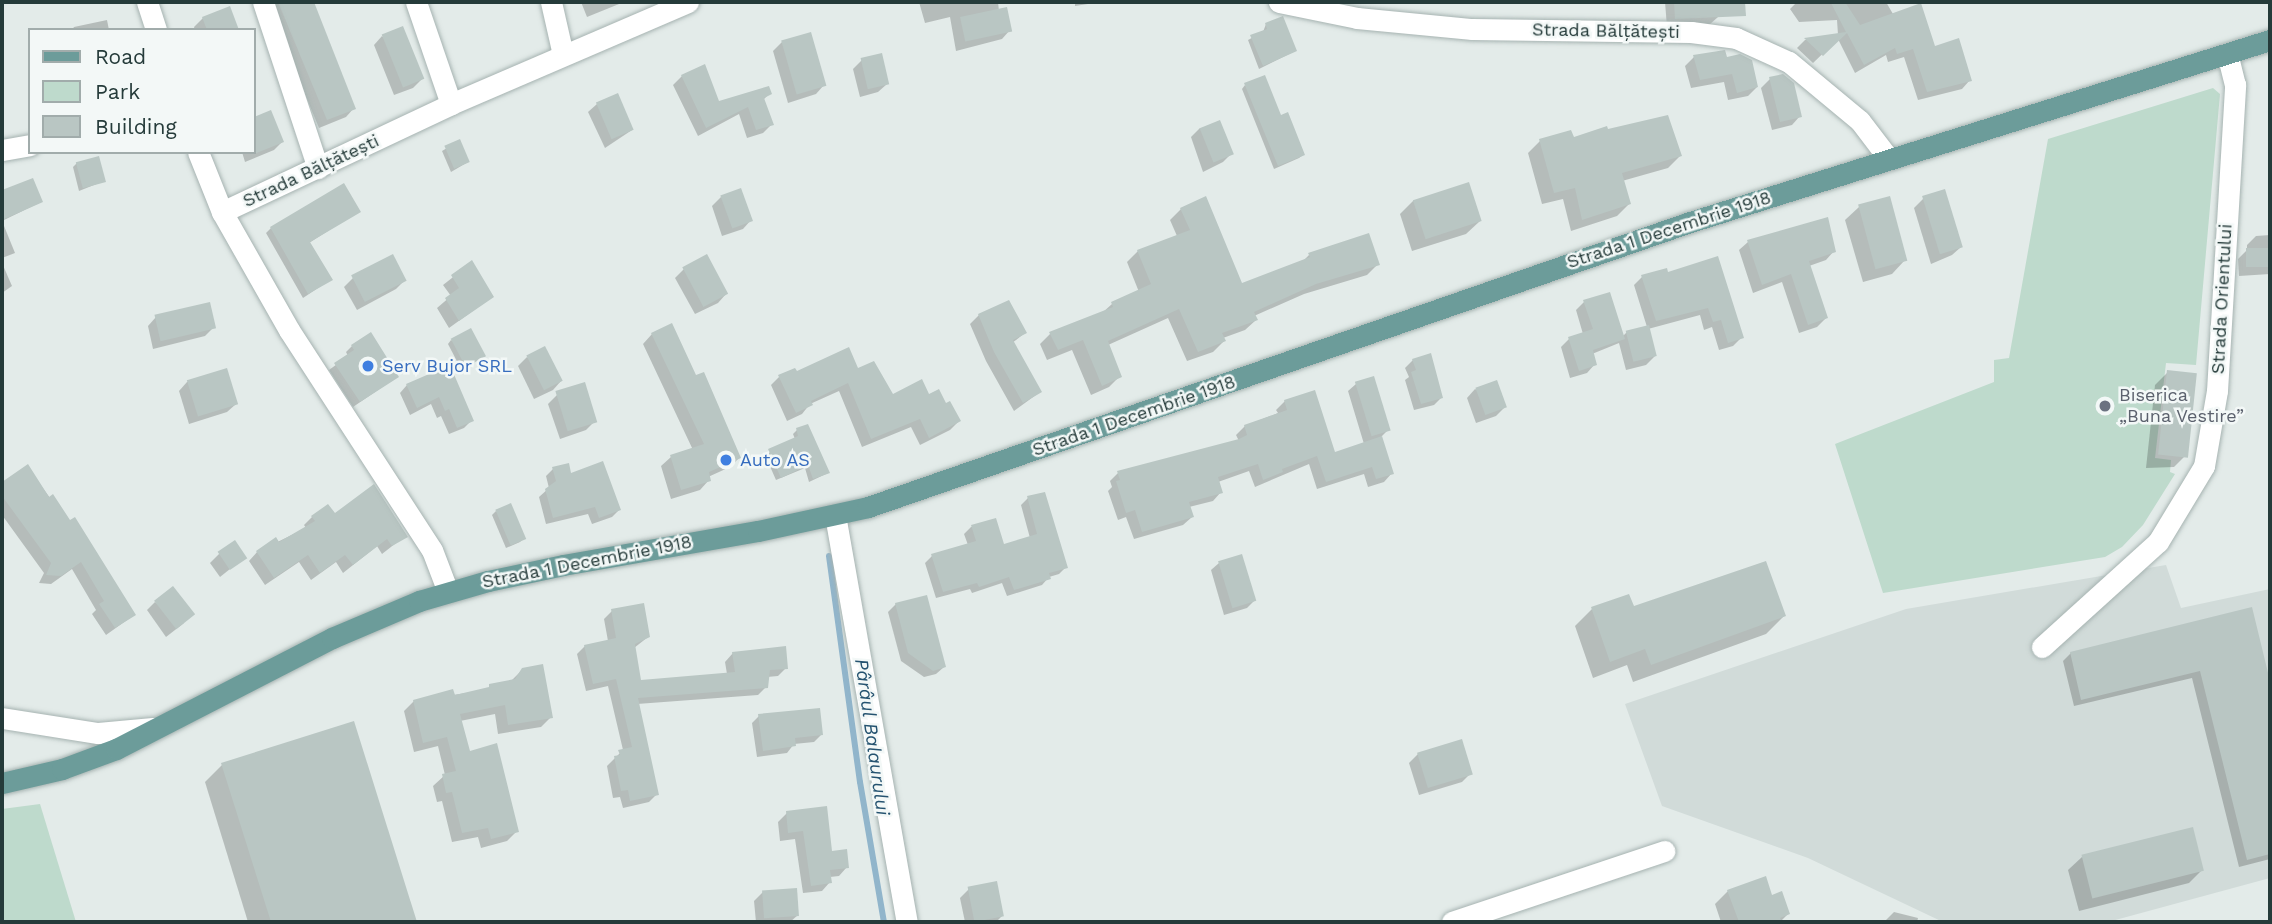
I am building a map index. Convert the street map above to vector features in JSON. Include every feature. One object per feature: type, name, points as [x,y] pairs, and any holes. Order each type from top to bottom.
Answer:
[{"type":"main road","name":"Strada 1 Decembrie 1918","points":[[2,783],[89,760],[162,727],[361,624],[448,592],[563,565],[835,515],[944,483],[1607,250],[2270,40]]},
{"type":"street","points":[[147,2],[155,28]]},
{"type":"street","points":[[262,2],[318,168]]},
{"type":"street","points":[[416,2],[451,104]]},
{"type":"street","points":[[551,2],[563,55]]},
{"type":"street","name":"Strada Bălțătești","points":[[448,592],[432,550],[296,341],[222,212],[451,104],[563,55],[647,10],[688,2]]},
{"type":"street","name":"Strada Bălțătești","points":[[1279,2],[1357,18],[1472,29],[1692,32],[1736,38],[1789,62],[1860,121],[1889,159]]},
{"type":"street","name":"Strada Orientului","points":[[2042,647],[2158,542],[2204,466],[2217,391],[2235,85],[2227,54]]},
{"type":"street","points":[[2,150],[28,145]]},
{"type":"street","points":[[199,154],[222,212]]},
{"type":"street","points":[[835,515],[907,922]]},
{"type":"street","points":[[2,718],[99,733],[162,727]]},
{"type":"street","points":[[1452,922],[1664,851]]},
{"type":"shaded area","points":[[2166,565],[2181,608],[2270,589],[2270,878],[2108,922],[1943,922],[1808,858],[1662,806],[1625,704],[1906,609]]},
{"type":"green space","points":[[2213,88],[2220,94],[2196,365],[2166,363],[2155,458],[2171,460],[2170,472],[2175,474],[2143,525],[2122,547],[2105,557],[1883,593],[1835,444],[1994,382],[1994,360],[2009,358],[2048,139]]},
{"type":"green space","points":[[40,804],[76,922],[2,922],[2,809]]},
{"type":"building","points":[[278,2],[314,2],[356,109],[327,120]]},
{"type":"building","points":[[1674,2],[1745,2],[1746,16],[1675,19]]},
{"type":"building","points":[[1845,2],[1860,25],[1921,3],[1935,46],[1959,38],[1972,81],[1927,92],[1913,49],[1897,54],[1895,48],[1864,65],[1847,33],[1823,56],[1804,38],[1846,32],[1831,3]]},
{"type":"building","points":[[230,6],[238,28],[206,28],[202,17]]},
{"type":"building","points":[[1007,7],[1012,31],[965,41],[960,17]]},
{"type":"building","points":[[1283,16],[1297,51],[1263,66],[1250,35],[1267,29],[1265,23]]},
{"type":"building","points":[[403,26],[424,79],[403,87],[382,35]]},
{"type":"building","points":[[811,32],[826,86],[797,94],[781,41]]},
{"type":"building","points":[[1725,50],[1727,57],[1740,54],[1752,60],[1758,87],[1737,93],[1732,74],[1700,80],[1693,55]]},
{"type":"building","points":[[882,53],[889,84],[868,89],[861,58]]},
{"type":"building","points":[[705,64],[719,101],[769,86],[772,94],[764,98],[774,125],[756,130],[748,107],[706,128],[681,75]]},
{"type":"building","points":[[1783,74],[1794,83],[1802,117],[1780,122],[1769,77]]},
{"type":"building","points":[[1265,75],[1281,115],[1288,112],[1305,155],[1278,166],[1244,83]]},
{"type":"building","points":[[618,93],[634,130],[612,139],[596,102]]},
{"type":"building","points":[[271,110],[284,142],[256,153],[256,116]]},
{"type":"building","points":[[1668,115],[1682,156],[1622,173],[1631,204],[1582,220],[1575,188],[1554,193],[1539,139],[1571,130],[1574,137],[1607,126],[1608,129]]},
{"type":"building","points":[[1220,120],[1234,154],[1213,163],[1200,128]]},
{"type":"building","points":[[460,139],[470,162],[454,169],[444,146]]},
{"type":"building","points":[[99,156],[106,182],[83,188],[76,162]]},
{"type":"building","points":[[33,178],[43,202],[2,220],[2,190]]},
{"type":"building","points":[[1469,182],[1482,221],[1426,239],[1413,200]]},
{"type":"building","points":[[344,183],[361,212],[310,242],[333,280],[308,294],[270,227]]},
{"type":"building","points":[[741,188],[753,221],[732,228],[720,196]]},
{"type":"building","points":[[1945,189],[1963,247],[1940,254],[1922,196]]},
{"type":"building","points":[[1206,196],[1242,283],[1310,257],[1308,253],[1369,233],[1380,265],[1316,284],[1254,312],[1258,320],[1222,333],[1226,341],[1198,352],[1179,309],[1108,341],[1122,377],[1102,386],[1083,340],[1058,350],[1049,332],[1113,307],[1111,302],[1151,284],[1137,250],[1190,230],[1180,208]]},
{"type":"building","points":[[1890,196],[1907,261],[1875,269],[1858,205]]},
{"type":"building","points":[[1828,217],[1836,252],[1809,261],[1828,318],[1808,325],[1791,274],[1762,285],[1747,240]]},
{"type":"building","points":[[2246,248],[2270,248],[2270,267],[2246,267]]},
{"type":"building","points":[[393,254],[407,281],[365,302],[351,275]]},
{"type":"building","points":[[707,254],[728,294],[703,307],[682,267]]},
{"type":"building","points":[[1718,256],[1744,338],[1728,343],[1721,320],[1713,322],[1708,308],[1656,321],[1641,275],[1667,268],[1668,272]]},
{"type":"building","points":[[472,260],[494,297],[459,321],[445,298],[459,288],[451,275]]},
{"type":"building","points":[[1610,292],[1625,339],[1593,350],[1597,365],[1579,371],[1568,337],[1593,329],[1583,300]]},
{"type":"building","points":[[1009,300],[1027,333],[1013,340],[1042,392],[1023,403],[994,352],[978,314]]},
{"type":"building","points":[[210,302],[216,328],[161,341],[154,315]]},
{"type":"building","points":[[672,323],[696,375],[704,372],[741,458],[709,472],[711,481],[681,490],[670,455],[704,444],[651,333]]},
{"type":"building","points":[[1649,325],[1657,356],[1633,362],[1626,331]]},
{"type":"building","points":[[471,328],[486,356],[466,367],[451,339]]},
{"type":"building","points":[[371,332],[399,377],[360,402],[334,363],[354,350],[351,345]]},
{"type":"building","points":[[545,346],[563,381],[544,390],[526,356]]},
{"type":"building","points":[[849,347],[858,368],[874,361],[893,394],[922,379],[929,394],[939,389],[946,403],[950,401],[961,421],[929,438],[920,419],[871,439],[848,383],[811,401],[813,405],[796,413],[778,375],[795,368],[797,371]]},
{"type":"building","points":[[1431,353],[1443,398],[1421,404],[1411,372],[1416,370],[1412,359]]},
{"type":"building","points":[[450,365],[474,421],[457,428],[449,409],[445,411],[439,397],[417,408],[406,384]]},
{"type":"building","points":[[227,368],[238,404],[198,417],[187,380]]},
{"type":"building","points":[[2167,370],[2197,373],[2188,458],[2158,455]]},
{"type":"building","points":[[1374,376],[1391,431],[1372,436],[1355,382]]},
{"type":"building","points":[[1497,380],[1507,407],[1485,415],[1475,388]]},
{"type":"building","points":[[585,382],[597,422],[568,431],[555,391]]},
{"type":"building","points":[[1315,390],[1335,452],[1382,436],[1394,474],[1376,479],[1372,467],[1326,482],[1317,456],[1282,469],[1283,472],[1263,480],[1258,464],[1218,477],[1223,493],[1189,502],[1194,517],[1142,532],[1135,510],[1126,513],[1116,481],[1120,480],[1117,471],[1239,439],[1247,435],[1244,425],[1287,410],[1284,400]]},
{"type":"building","points":[[808,424],[830,473],[813,479],[808,465],[781,478],[768,449],[798,436],[796,428]]},
{"type":"building","points":[[603,461],[621,510],[599,518],[595,507],[553,518],[545,489],[556,481],[552,467],[569,463],[571,473]]},
{"type":"building","points":[[28,464],[49,497],[53,494],[70,520],[75,517],[136,615],[115,628],[99,604],[104,601],[81,562],[61,576],[46,575],[51,563],[2,496],[2,482]]},
{"type":"building","points":[[374,484],[408,537],[392,546],[387,539],[353,565],[345,555],[320,573],[308,555],[274,578],[256,551],[276,537],[279,542],[315,521],[311,516],[328,504],[335,513]]},
{"type":"building","points":[[1045,492],[1068,568],[1049,573],[1051,579],[1014,590],[1009,577],[979,587],[977,583],[943,592],[931,554],[976,541],[971,525],[996,518],[1004,544],[1037,534],[1027,496]]},
{"type":"building","points":[[511,503],[526,539],[511,546],[495,510]]},
{"type":"building","points":[[235,540],[247,558],[230,570],[218,552]]},
{"type":"building","points":[[1242,554],[1256,601],[1232,608],[1218,561]]},
{"type":"building","points":[[1766,561],[1786,616],[1651,665],[1645,649],[1610,662],[1591,607],[1629,594],[1634,606]]},
{"type":"building","points":[[173,586],[195,614],[176,629],[154,601]]},
{"type":"building","points":[[927,595],[946,667],[933,671],[908,653],[895,603]]},
{"type":"building","points":[[644,603],[650,637],[635,644],[641,680],[735,672],[732,652],[786,646],[788,669],[770,670],[768,688],[638,698],[659,795],[630,801],[628,790],[621,791],[614,756],[620,755],[618,750],[632,747],[616,679],[593,684],[584,645],[616,638],[611,609]]},
{"type":"building","points":[[2252,607],[2270,681],[2270,854],[2247,860],[2200,671],[2081,700],[2070,652]]},
{"type":"building","points":[[543,664],[553,718],[508,725],[505,705],[460,714],[470,751],[497,743],[519,832],[491,839],[488,828],[462,833],[452,792],[446,793],[442,774],[456,771],[447,737],[423,743],[413,700],[453,689],[455,695],[489,687],[489,684],[515,679],[522,668]]},
{"type":"building","points":[[820,708],[823,735],[795,738],[796,746],[763,751],[758,714]]},
{"type":"building","points":[[354,721],[417,922],[271,922],[221,763]]},
{"type":"building","points":[[1462,739],[1473,774],[1428,788],[1417,753]]},
{"type":"building","points":[[827,806],[832,851],[847,849],[849,868],[830,870],[832,883],[811,886],[803,831],[788,833],[786,811]]},
{"type":"building","points":[[2193,827],[2204,871],[2092,898],[2081,855]]},
{"type":"building","points":[[1766,876],[1772,895],[1782,891],[1790,914],[1780,918],[1782,922],[1739,922],[1727,890]]},
{"type":"building","points":[[997,881],[1004,916],[974,922],[968,887]]},
{"type":"building","points":[[797,888],[799,916],[764,918],[762,890]]},
{"type":"waterway","name":"Pârâul Balaurului","points":[[829,556],[860,782],[884,922]]},
{"type":"place","name":"Serv Bujor SRL","points":[[368,366]]},
{"type":"place","name":"Biserica „Buna Vestire”","points":[[2105,406]]},
{"type":"place","name":"Auto AS","points":[[726,460]]}]
